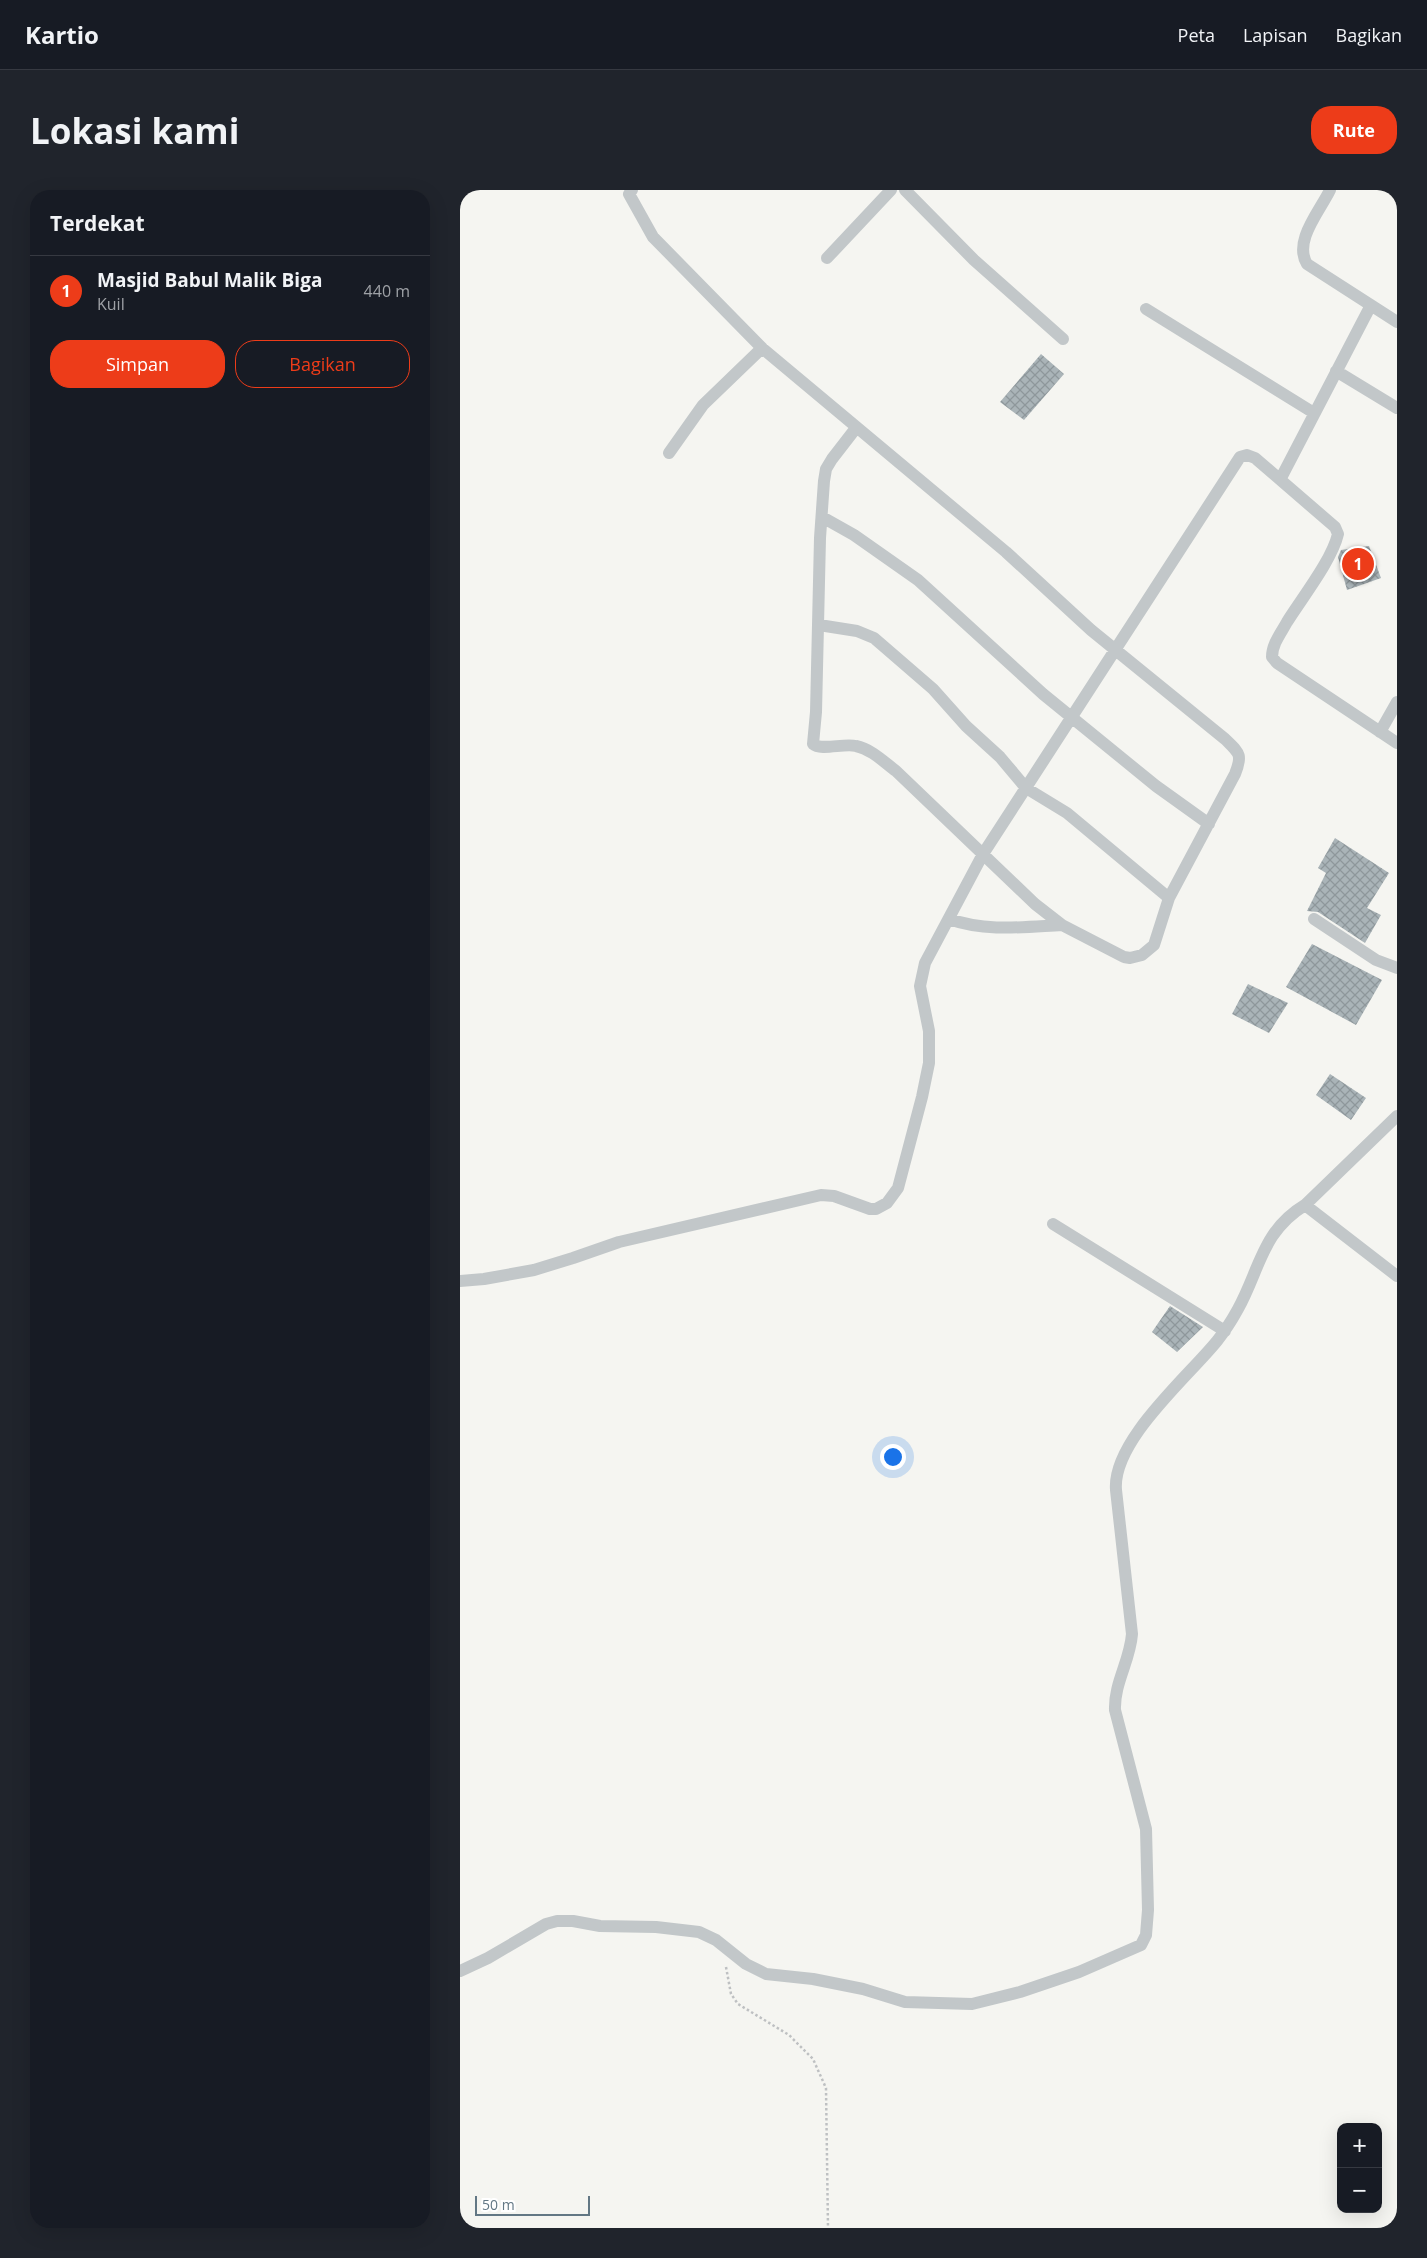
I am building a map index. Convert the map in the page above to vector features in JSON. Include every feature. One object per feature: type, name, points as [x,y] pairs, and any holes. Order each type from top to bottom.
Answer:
[{"type":"street","points":[[632,190],[630,194],[634,204],[653,237],[762,348],[856,428],[892,455],[999,546],[1115,650],[1225,739],[1240,754],[1241,760],[1235,774],[1169,898],[1154,945],[1146,952],[1137,956],[1124,957],[1062,925],[1035,904],[896,771],[872,753],[855,746],[837,745],[820,747],[814,745],[824,481],[826,469],[856,428]]},
{"type":"street","points":[[827,258],[890,190]]},
{"type":"street","points":[[905,190],[974,260],[1063,339]]},
{"type":"street","points":[[1330,190],[1305,236],[1302,256],[1308,264],[1397,322]]},
{"type":"street","points":[[1280,478],[1371,305]]},
{"type":"street","points":[[1146,309],[1314,414]]},
{"type":"street","points":[[669,453],[703,405],[762,348]]},
{"type":"street","points":[[1336,371],[1397,408]]},
{"type":"street","points":[[460,1281],[484,1279],[534,1270],[618,1242],[817,1195],[834,1196],[870,1209],[876,1209],[887,1203],[893,1196],[902,1178],[929,1063],[929,1032],[920,986],[925,963],[983,854],[1240,457],[1247,455],[1255,458],[1335,527],[1338,534],[1326,559],[1281,632],[1272,650],[1272,657],[1277,663],[1397,744]]},
{"type":"street","points":[[822,517],[854,535],[918,580],[1043,694],[1156,786],[1209,824]]},
{"type":"street","points":[[818,625],[857,631],[874,638],[932,689],[966,726],[1000,757],[1026,788],[1067,813],[1169,898]]},
{"type":"street","points":[[1380,732],[1397,702]]},
{"type":"street","points":[[950,919],[962,923],[997,928],[1062,925]]},
{"type":"street","points":[[1314,919],[1376,960],[1397,968]]},
{"type":"street","points":[[460,1971],[488,1958],[546,1924],[557,1921],[600,1926],[679,1929],[699,1932],[716,1940],[746,1964],[766,1974],[822,1981],[863,1989],[905,2002],[944,2005],[972,2004],[1020,1992],[1079,1972],[1136,1948],[1144,1941],[1148,1910],[1146,1829],[1115,1710],[1115,1696],[1128,1656],[1132,1634],[1115,1483],[1124,1457],[1148,1417],[1225,1331],[1239,1307],[1265,1247],[1276,1228],[1290,1214],[1304,1205],[1397,1116]]},
{"type":"street","points":[[1304,1205],[1397,1276]]},
{"type":"street","points":[[1053,1224],[1225,1331]]},
{"type":"path","points":[[716,1940],[727,1968],[731,1994],[738,2004],[789,2035],[812,2060],[826,2088],[828,2228]]},
{"type":"building","points":[[1041,354],[1064,374],[1024,420],[1000,402]]},
{"type":"building","points":[[1369,546],[1381,578],[1347,590],[1338,557],[1341,550]]},
{"type":"building","points":[[1335,838],[1389,873],[1367,908],[1381,915],[1365,943],[1318,912],[1307,911],[1326,873],[1318,868]]},
{"type":"building","points":[[1312,944],[1382,980],[1356,1025],[1286,987]]},
{"type":"building","points":[[1248,984],[1288,1003],[1269,1033],[1232,1014]]},
{"type":"building","points":[[1330,1074],[1366,1098],[1351,1120],[1316,1095]]},
{"type":"building","points":[[1170,1306],[1203,1327],[1177,1352],[1152,1332]]},
{"type":"place","name":"Masjid Babul Malik Biga","points":[[1358,564]]}]
